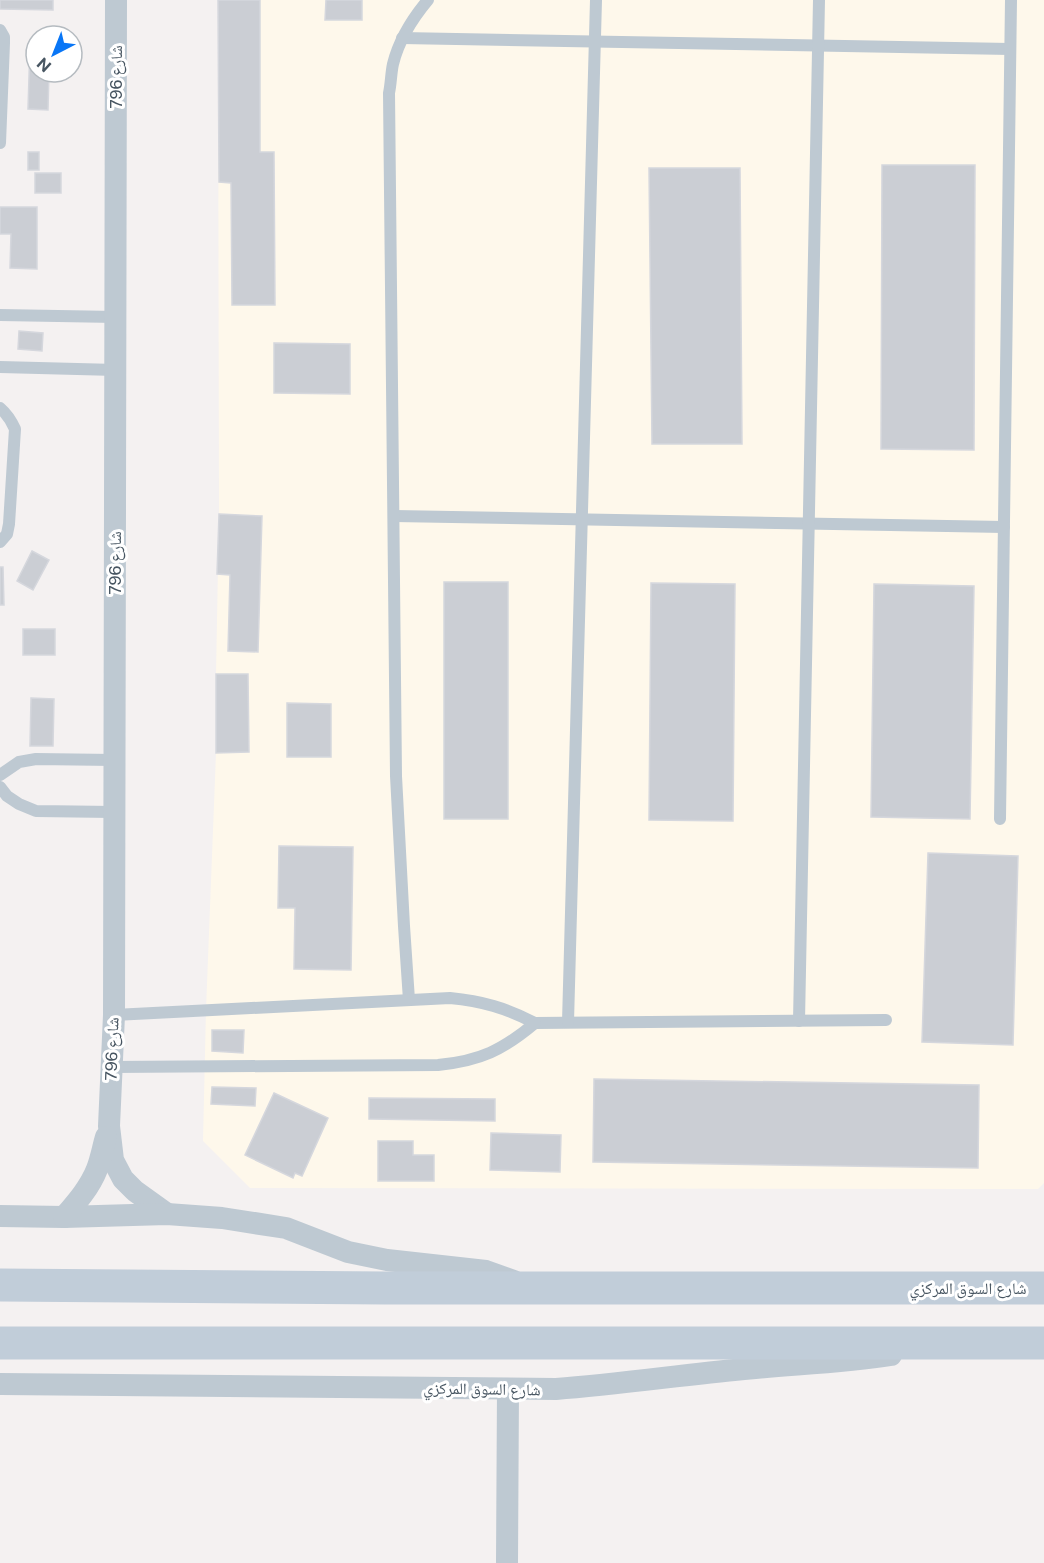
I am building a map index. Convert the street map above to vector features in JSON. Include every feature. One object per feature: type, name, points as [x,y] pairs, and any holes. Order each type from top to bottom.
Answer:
[{"type":"main road","name":"شارع السوق المركزي","points":[[0,1285],[374,1288],[1044,1288]]},
{"type":"main road","name":"شارع السوق المركزي","points":[[0,1343],[1044,1343]]},
{"type":"street","name":"شارع 796","points":[[116,0],[114,1015],[109,1126],[113,1160],[123,1179],[135,1191],[167,1214]]},
{"type":"street","name":"شارع 796","points":[[64,1217],[90,1183],[97,1168],[109,1126]]},
{"type":"street","name":"شارع السوق المركزي","points":[[0,1216],[167,1214],[222,1218],[286,1228],[348,1252],[387,1260],[486,1271],[532,1287]]},
{"type":"street","name":"شارع السوق المركزي","points":[[0,1384],[556,1389],[733,1370],[845,1361],[960,1342]]},
{"type":"street","points":[[507,1563],[508,1389]]},
{"type":"lane","points":[[409,1000],[396,776],[389,93],[393,65],[402,38],[428,0]]},
{"type":"lane","points":[[568,1022],[596,0]]},
{"type":"lane","points":[[799,1021],[819,0]]},
{"type":"lane","points":[[1000,819],[1011,0]]},
{"type":"lane","points":[[0,30],[4,37],[0,143]]},
{"type":"lane","points":[[402,38],[1010,49]]},
{"type":"lane","points":[[0,315],[116,317]]},
{"type":"lane","points":[[0,367],[116,370]]},
{"type":"lane","points":[[0,408],[12,421],[15,429],[9,524],[7,534],[0,542]]},
{"type":"lane","points":[[394,516],[1004,527]]},
{"type":"lane","points":[[0,775],[19,762],[36,759],[114,760]]},
{"type":"lane","points":[[0,787],[7,796],[36,811],[113,812]]},
{"type":"lane","points":[[114,1015],[450,998],[494,1005],[535,1023],[886,1020]]},
{"type":"lane","points":[[112,1067],[459,1063],[490,1053],[518,1037],[535,1023]]},
{"type":"shaded area","points":[[218,0],[1044,0],[1044,1183],[1038,1189],[250,1188],[203,1141],[216,753],[219,514]]},
{"type":"building","points":[[0,0],[53,0],[53,10],[0,9]]},
{"type":"building","points":[[218,0],[260,0],[260,152],[274,152],[275,305],[232,305],[231,183],[219,182]]},
{"type":"building","points":[[326,0],[362,0],[362,20],[325,20]]},
{"type":"building","points":[[29,84],[49,84],[48,110],[28,109]]},
{"type":"building","points":[[28,152],[39,152],[39,170],[28,170]]},
{"type":"building","points":[[882,165],[975,165],[974,450],[881,449]]},
{"type":"building","points":[[649,168],[740,168],[742,444],[652,444]]},
{"type":"building","points":[[35,173],[61,173],[61,193],[35,193]]},
{"type":"building","points":[[0,207],[37,207],[37,269],[10,268],[11,234],[0,234]]},
{"type":"building","points":[[19,331],[43,333],[42,351],[18,349]]},
{"type":"building","points":[[274,343],[350,344],[350,394],[274,393]]},
{"type":"building","points":[[219,514],[262,516],[258,652],[228,651],[230,575],[217,574]]},
{"type":"building","points":[[32,551],[49,560],[33,590],[17,581]]},
{"type":"building","points":[[0,567],[3,567],[4,605],[0,605]]},
{"type":"building","points":[[444,582],[508,582],[508,819],[444,819]]},
{"type":"building","points":[[651,583],[735,584],[733,821],[649,820]]},
{"type":"building","points":[[874,584],[974,586],[970,819],[871,817]]},
{"type":"building","points":[[23,629],[55,629],[55,655],[23,655]]},
{"type":"building","points":[[216,674],[248,674],[249,752],[216,753]]},
{"type":"building","points":[[31,698],[54,699],[53,746],[30,746]]},
{"type":"building","points":[[287,703],[331,704],[331,757],[287,757]]},
{"type":"building","points":[[279,846],[353,847],[351,970],[294,969],[295,908],[278,908]]},
{"type":"building","points":[[928,853],[1018,856],[1013,1045],[922,1042]]},
{"type":"building","points":[[212,1030],[244,1030],[243,1053],[212,1051]]},
{"type":"building","points":[[594,1079],[979,1085],[978,1168],[593,1162]]},
{"type":"building","points":[[212,1087],[256,1088],[255,1106],[211,1104]]},
{"type":"building","points":[[274,1093],[328,1118],[302,1176],[295,1173],[293,1178],[245,1155]]},
{"type":"building","points":[[369,1098],[495,1099],[495,1121],[369,1119]]},
{"type":"building","points":[[491,1133],[561,1135],[560,1172],[490,1170]]},
{"type":"building","points":[[378,1141],[413,1141],[413,1155],[434,1155],[434,1181],[378,1181]]}]
